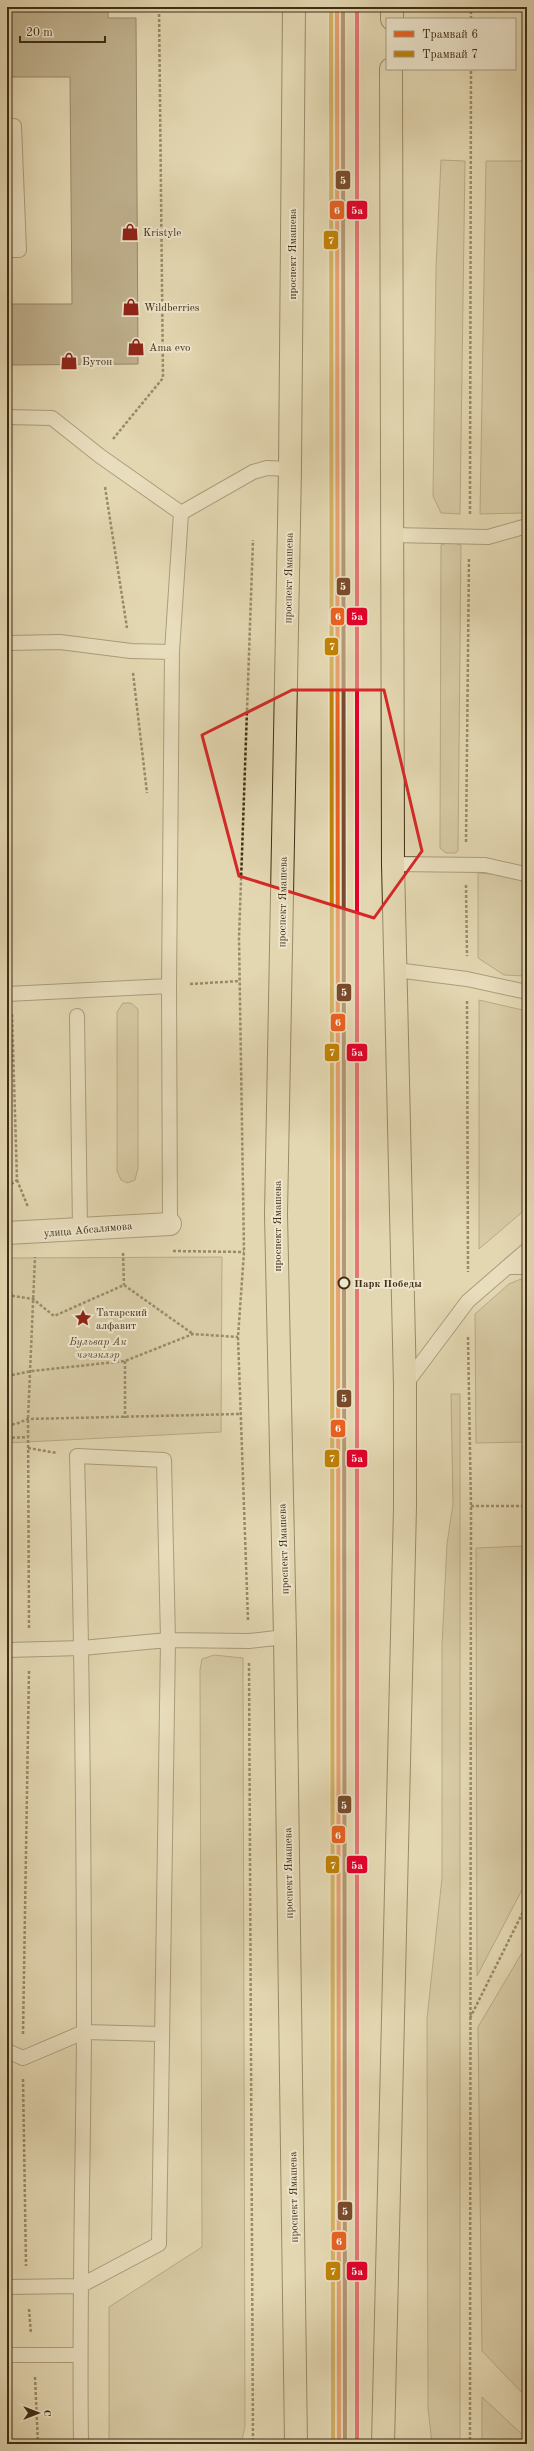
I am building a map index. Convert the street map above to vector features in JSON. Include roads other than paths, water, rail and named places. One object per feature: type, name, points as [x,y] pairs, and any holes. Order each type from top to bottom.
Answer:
[{"type":"main road","name":"проспект Ямашева","points":[[294,7],[290,470],[276,1214],[285,1637],[296,2444]]},
{"type":"main road","points":[[392,7],[392,18]]},
{"type":"main road","points":[[383,2444],[405,1582],[405,1386],[394,864],[391,70]]},
{"type":"street","name":"улица Абсалямова","points":[[7,1234],[39,1233],[80,1228],[170,1224]]},
{"type":"lane","points":[[7,126],[14,126],[19,250],[7,250]]},
{"type":"lane","points":[[7,416],[52,418],[100,456],[181,513]]},
{"type":"lane","points":[[181,513],[253,472],[267,468],[290,470]]},
{"type":"lane","points":[[170,1224],[169,986],[172,652],[181,513]]},
{"type":"lane","points":[[392,535],[488,537],[527,526]]},
{"type":"lane","points":[[7,643],[60,642],[131,651],[172,652]]},
{"type":"lane","points":[[394,864],[485,865],[525,874]]},
{"type":"lane","points":[[396,970],[467,979],[527,992]]},
{"type":"lane","points":[[7,994],[169,986]]},
{"type":"lane","points":[[77,1016],[80,1228]]},
{"type":"lane","points":[[405,1386],[468,1301],[527,1250]]},
{"type":"lane","points":[[508,1267],[527,1267]]},
{"type":"lane","points":[[7,2287],[80,2286],[159,2244],[168,1640],[164,1460],[77,1456],[82,1648],[84,2032],[80,2286],[81,2444]]},
{"type":"lane","points":[[7,1650],[29,1648],[82,1648],[168,1640],[249,1640],[285,1637]]},
{"type":"lane","points":[[7,2051],[22,2058],[84,2032],[161,2034]]},
{"type":"lane","points":[[7,2356],[80,2356]]},
{"type":"tram line","name":"7","points":[[331,7],[333,2444]]},
{"type":"tram line","name":"6","points":[[337,7],[339,2444]]},
{"type":"place","name":"Kristyle","points":[[130,232]]},
{"type":"place","name":"Wildberries","points":[[131,307]]},
{"type":"place","name":"Ama evo","points":[[136,347]]},
{"type":"place","name":"Бутон","points":[[69,361]]},
{"type":"place","name":"Парк Победы","points":[[344,1283]]},
{"type":"place","name":"Татарский алфавит","points":[[83,1318]]},
{"type":"park label","name":"Бульвар Ак чәчәкләр","points":[[98,1347]]}]
